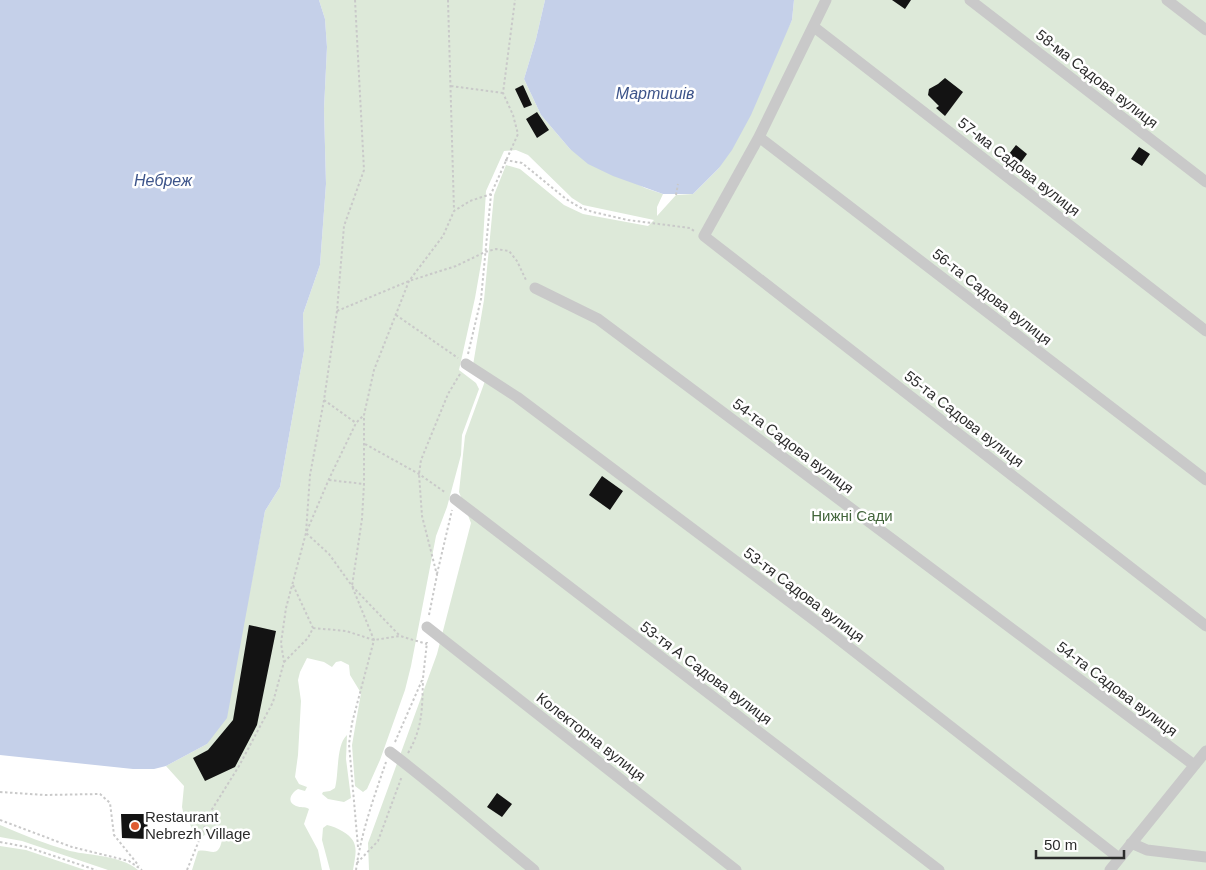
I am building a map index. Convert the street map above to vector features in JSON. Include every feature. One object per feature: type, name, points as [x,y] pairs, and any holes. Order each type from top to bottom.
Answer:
[{"type":"street","points":[[704,236],[759,137],[826,0]]},
{"type":"street","name":"58-ма Садова вулиця","points":[[970,0],[1206,182]]},
{"type":"street","points":[[1167,0],[1206,30]]},
{"type":"street","name":"57-ма Садова вулиця","points":[[814,27],[1206,331]]},
{"type":"street","name":"56-та Садова вулиця","points":[[759,137],[1206,480]]},
{"type":"street","name":"55-та Садова вулиця","points":[[704,236],[1206,626]]},
{"type":"street","name":"54-та Садова вулиця","points":[[535,288],[598,319],[1194,765]]},
{"type":"street","name":"53-тя Садова вулиця","points":[[466,364],[525,403],[810,617],[1119,858]]},
{"type":"street","name":"53-тя А Садова вулиця","points":[[455,499],[939,870]]},
{"type":"street","name":"Колекторна вулиця","points":[[427,627],[736,870]]},
{"type":"street","points":[[1110,870],[1206,751]]},
{"type":"street","points":[[390,752],[534,870]]},
{"type":"street","points":[[1131,843],[1147,850],[1206,857]]},
{"type":"path","points":[[306,533],[310,475],[324,400],[337,311],[344,226],[364,170],[355,0]]},
{"type":"path","points":[[359,850],[349,744],[352,723],[374,640],[352,586],[362,519],[365,444],[364,415],[374,370],[395,314],[410,281],[443,236],[454,211],[448,0]]},
{"type":"path","points":[[437,575],[422,516],[419,474],[421,460],[448,394],[466,364],[481,299],[491,194],[518,134],[513,115],[503,93],[515,0]]},
{"type":"path","points":[[451,86],[503,93]]},
{"type":"path","points":[[505,160],[522,163],[580,208],[628,220],[690,228],[704,236]]},
{"type":"path","points":[[676,195],[678,184]]},
{"type":"path","points":[[454,211],[470,201],[491,194]]},
{"type":"path","points":[[337,311],[496,249],[508,251],[517,261],[524,278],[535,288]]},
{"type":"path","points":[[395,314],[466,364]]},
{"type":"path","points":[[324,400],[356,423]]},
{"type":"path","points":[[187,870],[211,811],[239,766],[273,702],[284,662],[281,643],[286,608],[306,533],[328,480],[356,423],[364,415]]},
{"type":"path","points":[[357,863],[378,841],[422,716],[427,627],[455,499],[419,474],[365,444]]},
{"type":"path","points":[[328,480],[364,484]]},
{"type":"path","points":[[306,533],[329,554],[352,586],[400,636]]},
{"type":"path","points":[[293,585],[313,628]]},
{"type":"path","points":[[313,628],[346,631],[374,640],[400,636],[427,644]]},
{"type":"path","points":[[284,662],[308,638],[313,628]]},
{"type":"path","points":[[356,870],[359,850],[373,798],[390,752],[423,678]]},
{"type":"path","points":[[0,792],[45,795],[100,794],[110,803],[114,835],[142,870]]},
{"type":"path","points":[[0,820],[72,847],[118,857],[139,866]]},
{"type":"path","points":[[0,842],[27,847],[96,870]]},
{"type":"green space","name":"Нижні Сади","points":[[319,0],[545,0],[524,79],[541,115],[570,149],[645,188],[663,194],[657,207],[657,216],[676,195],[693,194],[719,168],[792,20],[794,0],[1206,0],[1206,870],[369,870],[368,843],[437,654],[471,523],[459,492],[465,436],[485,381],[473,365],[484,300],[494,195],[506,165],[520,169],[564,205],[583,214],[648,226],[654,220],[583,205],[572,198],[528,155],[516,150],[504,151],[486,191],[482,258],[459,370],[476,383],[479,389],[462,435],[461,455],[447,507],[436,536],[405,690],[380,760],[367,789],[363,792],[355,786],[352,745],[361,693],[350,675],[349,665],[341,661],[336,662],[332,667],[324,662],[307,658],[298,680],[301,701],[295,777],[299,784],[307,787],[305,791],[298,789],[295,791],[290,800],[296,806],[309,809],[304,824],[318,850],[322,870],[192,870],[198,851],[216,851],[222,840],[218,836],[208,833],[200,838],[195,835],[184,816],[182,807],[184,786],[166,766],[207,744],[247,605],[265,511],[280,487],[304,351],[303,314],[320,265],[326,184],[324,109],[327,47],[325,19]]},
{"type":"green space","points":[[347,735],[346,759],[351,798],[344,802],[328,799],[322,794],[335,788],[339,752]]},
{"type":"green space","points":[[0,825],[70,851],[123,861],[138,870],[108,870],[22,841],[0,837]]},
{"type":"green space","points":[[327,825],[336,828],[352,839],[356,852],[353,870],[330,870],[322,840],[323,828]]},
{"type":"green space","points":[[0,846],[26,850],[85,870],[0,870]]},
{"type":"water","name":"Небреж","points":[[0,0],[319,0],[325,19],[327,47],[324,109],[326,184],[320,265],[303,314],[304,351],[280,487],[265,511],[227,718],[207,744],[166,766],[154,769],[133,769],[0,755]]},
{"type":"water","name":"Мартишів","points":[[545,0],[794,0],[792,20],[751,115],[732,150],[719,168],[693,194],[663,194],[613,176],[588,164],[570,149],[541,115],[524,79]]},
{"type":"building","points":[[892,0],[911,0],[905,9]]},
{"type":"building","points":[[945,78],[963,92],[945,116],[936,108],[939,106],[928,95],[929,89]]},
{"type":"building","points":[[523,85],[532,105],[524,108],[515,89]]},
{"type":"building","points":[[537,112],[549,130],[537,138],[526,119]]},
{"type":"building","points":[[1016,145],[1027,154],[1016,169],[1005,159]]},
{"type":"building","points":[[1139,147],[1150,154],[1142,166],[1131,159]]},
{"type":"building","points":[[602,476],[623,491],[610,510],[589,495]]},
{"type":"building","points":[[249,625],[276,631],[257,725],[235,767],[205,781],[193,758],[208,750],[233,720]]},
{"type":"building","points":[[497,793],[512,804],[502,817],[487,807]]},
{"type":"building","name":"Restaurant Nebrezh Village","points":[[121,814],[147,814],[148,839],[122,838]]},
{"type":"place","name":"Restaurant Nebrezh Village","points":[[135,826]]}]
